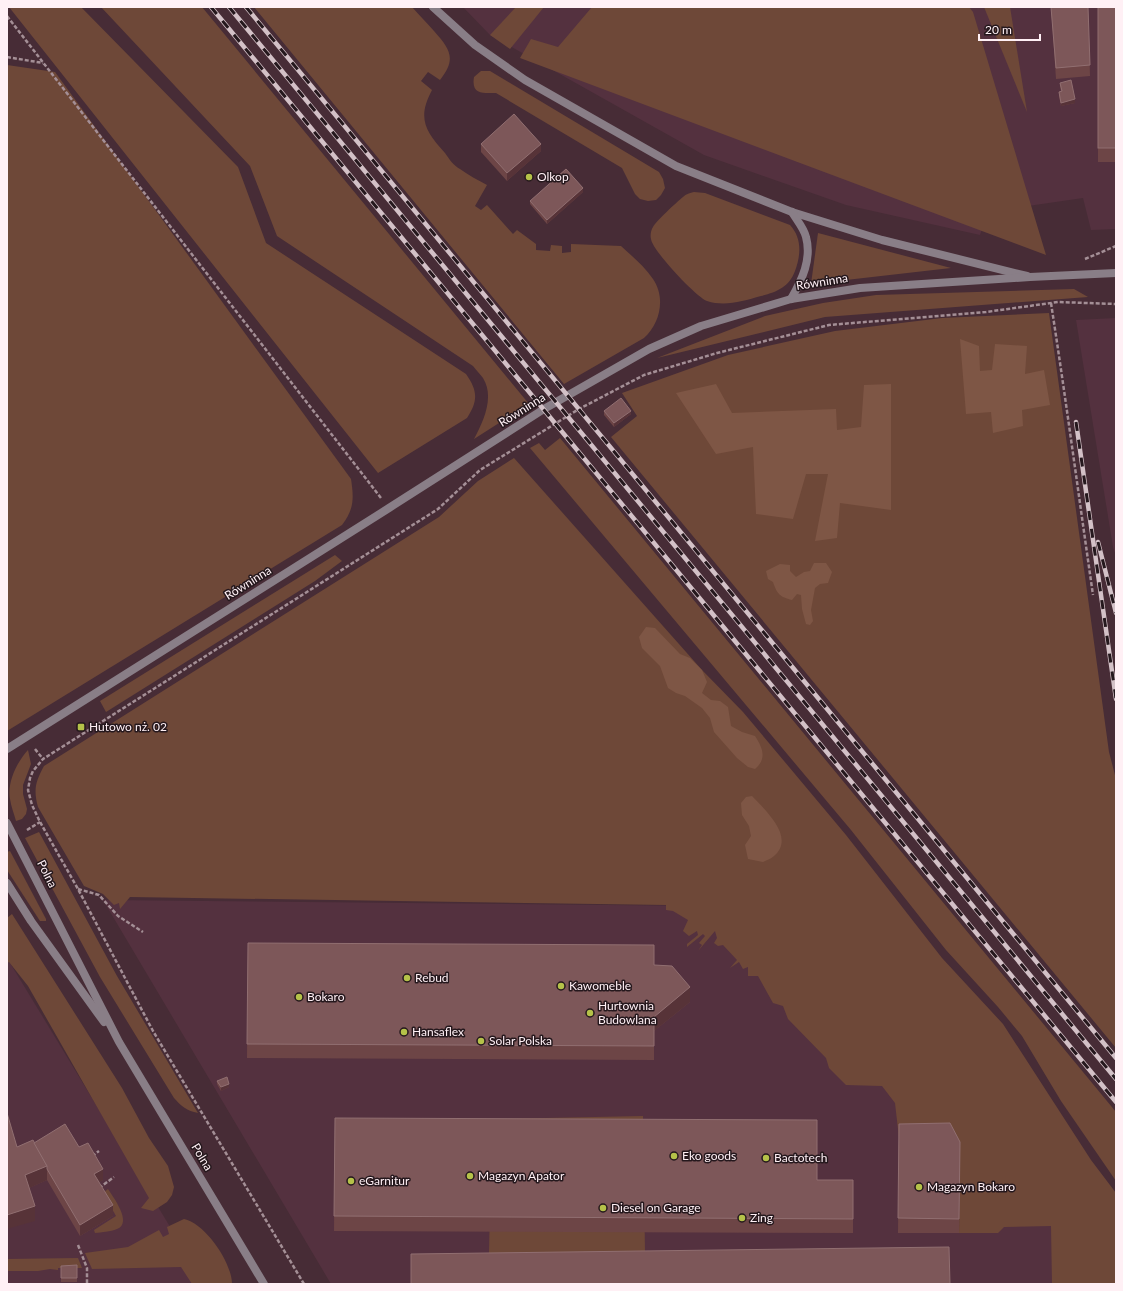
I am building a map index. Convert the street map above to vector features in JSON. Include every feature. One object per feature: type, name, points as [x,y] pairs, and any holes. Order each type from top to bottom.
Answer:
[{"type":"street","points":[[433,7],[474,45],[525,80],[676,166],[792,212],[882,240],[1030,277]]},
{"type":"street","points":[[792,212],[806,236],[808,256],[802,280],[792,299]]},
{"type":"street","name":"Równinna","points":[[7,749],[544,409],[649,349],[701,326],[792,299],[860,288],[1116,273]]},
{"type":"street","name":"Polna","points":[[7,823],[120,1042],[264,1284]]},
{"type":"street","name":"Polna","points":[[7,884],[31,921],[120,1042]]},
{"type":"path","points":[[7,16],[389,508]]},
{"type":"path","points":[[7,57],[43,63]]},
{"type":"path","points":[[304,1284],[154,1031],[78,889],[40,822],[29,795],[30,778],[33,771],[43,759],[438,509],[480,470],[579,409],[644,375],[717,353],[829,325],[986,312],[1058,302],[1116,304]]},
{"type":"path","points":[[1051,303],[1066,397],[1093,596]]},
{"type":"path","points":[[78,889],[99,895],[118,916],[143,932]]},
{"type":"path","points":[[90,1157],[99,1152]]},
{"type":"path","points":[[97,1189],[114,1177]]},
{"type":"path","points":[[78,1245],[87,1268],[86,1284]]},
{"type":"shaded area","points":[[9,7],[81,7],[238,167],[266,243],[466,374],[473,386],[475,396],[475,401],[471,412],[467,418],[378,473]]},
{"type":"shaded area","points":[[101,7],[202,7],[529,404],[474,439],[484,417],[488,401],[488,393],[483,378],[473,366],[277,236],[250,166]]},
{"type":"shaded area","points":[[254,7],[412,7],[440,37],[447,49],[450,60],[445,73],[440,80],[428,72],[421,81],[432,90],[427,100],[425,109],[425,124],[432,138],[458,168],[487,185],[475,206],[481,210],[487,205],[513,234],[517,230],[536,244],[536,250],[550,251],[551,245],[562,246],[562,253],[571,252],[571,244],[621,246],[646,270],[657,286],[660,302],[659,310],[654,326],[650,332],[644,338],[564,384]]},
{"type":"shaded area","points":[[463,7],[1116,7],[1116,229],[1091,230],[1083,198],[988,212],[980,235],[846,205],[704,155],[490,35]]},
{"type":"shaded area","points":[[516,7],[544,7],[510,49],[490,35]]},
{"type":"shaded area","points":[[592,7],[969,7],[973,12],[1046,255],[520,58],[531,39],[558,47]]},
{"type":"shaded area","points":[[984,7],[1010,7],[1027,112]]},
{"type":"shaded area","points":[[7,65],[55,72],[351,479],[353,498],[349,514],[342,525],[7,731]]},
{"type":"shaded area","points":[[481,71],[490,71],[659,172],[663,179],[665,188],[661,195],[656,200],[648,201],[640,199],[635,194],[622,168],[496,93],[483,93],[476,90],[474,87],[474,77]]},
{"type":"shaded area","points":[[694,192],[705,193],[790,225],[797,235],[799,253],[795,271],[786,285],[777,291],[741,301],[714,303],[701,298],[685,283],[653,245],[651,234],[655,224],[667,212],[684,196]]},
{"type":"shaded area","points":[[818,233],[951,268],[811,284]]},
{"type":"shaded area","points":[[1074,289],[1088,297],[825,317],[657,358],[765,316],[823,303],[876,295]]},
{"type":"shaded area","points":[[1049,313],[1109,752],[1116,779],[1116,1048],[611,437],[637,416],[622,393],[728,355],[835,331],[942,318]]},
{"type":"shaded area","points":[[1116,318],[1116,556],[1113,547],[1076,320]]},
{"type":"shaded area","points":[[960,339],[979,346],[980,371],[992,370],[995,344],[1027,346],[1025,374],[1044,370],[1050,405],[1022,410],[1023,426],[993,433],[991,412],[966,414]]},
{"type":"shaded area","points":[[716,384],[732,413],[836,409],[837,430],[861,427],[864,385],[891,384],[891,510],[840,503],[837,538],[815,541],[828,474],[806,474],[793,519],[756,514],[753,447],[716,454],[676,393]]},
{"type":"shaded area","points":[[560,438],[1116,1112],[1116,1181],[1061,1101],[1022,1036],[998,1007],[946,950],[851,830],[530,448],[539,443],[545,450]]},
{"type":"shaded area","points":[[514,458],[702,670],[743,712],[846,835],[942,958],[1003,1024],[1091,1160],[1116,1193],[1116,1284],[1052,1284],[1051,1226],[1004,1227],[998,1233],[959,1233],[960,1157],[951,1138],[899,1138],[895,1103],[882,1086],[846,1085],[829,1068],[826,1058],[788,1019],[783,1006],[773,1003],[758,976],[748,976],[748,967],[743,969],[739,962],[730,968],[737,960],[723,945],[718,946],[714,943],[717,938],[715,931],[698,951],[702,945],[699,943],[705,936],[703,934],[687,947],[687,944],[698,935],[697,931],[689,936],[683,931],[688,920],[673,911],[666,910],[666,905],[130,897],[120,909],[119,903],[114,905],[103,894],[84,886],[38,807],[36,785],[44,766],[439,517],[478,481]]},
{"type":"shaded area","points":[[335,555],[342,561],[315,581],[106,712],[100,701]]},
{"type":"shaded area","points":[[814,563],[826,563],[832,572],[828,583],[820,584],[815,588],[811,610],[813,621],[810,625],[806,624],[802,609],[801,595],[797,594],[792,600],[782,596],[776,589],[773,582],[768,579],[766,571],[780,564],[790,565],[790,571],[796,577],[804,572],[810,571]]},
{"type":"shaded area","points":[[646,627],[655,628],[680,654],[690,658],[702,670],[707,682],[702,693],[711,700],[720,701],[728,707],[731,726],[742,732],[755,736],[762,749],[762,757],[759,765],[755,769],[748,767],[737,758],[714,732],[710,718],[702,708],[685,696],[668,688],[660,666],[642,648],[639,637]]},
{"type":"shaded area","points":[[28,750],[31,764],[23,785],[23,794],[27,809],[26,814],[22,819],[16,821],[9,793],[11,779],[20,760]]},
{"type":"shaded area","points":[[752,796],[776,824],[782,841],[780,849],[774,856],[763,862],[748,859],[745,845],[751,836],[749,826],[742,815],[741,803],[746,797]]},
{"type":"shaded area","points":[[39,832],[117,976],[198,1113],[184,1108],[174,1098],[100,977],[25,838]]},
{"type":"shaded area","points":[[10,851],[46,921],[40,921],[7,870],[7,852]]},
{"type":"shaded area","points":[[103,900],[710,906],[884,1084],[1074,1188],[1116,1284],[331,1284]]},
{"type":"shaded area","points":[[12,914],[122,1088],[149,1138],[168,1166],[174,1187],[172,1195],[167,1202],[153,1211],[141,1208],[149,1198],[28,986],[9,962],[7,963],[7,918]]},
{"type":"shaded area","points":[[7,958],[189,1258],[204,1284],[7,1284]]},
{"type":"shaded area","points":[[643,1116],[645,1253],[489,1253],[492,1119]]},
{"type":"shaded area","points":[[108,1189],[123,1216],[123,1221],[121,1226],[117,1229],[95,1233],[94,1230],[116,1216],[103,1193]]},
{"type":"shaded area","points":[[184,1219],[201,1228],[209,1236],[228,1266],[232,1284],[192,1284],[181,1267],[92,1269],[85,1253],[128,1247],[159,1230],[163,1237],[169,1234],[167,1227]]},
{"type":"shaded area","points":[[78,1258],[82,1268],[58,1268],[58,1270],[50,1269],[38,1271],[7,1271],[7,1259]]},
{"type":"building","points":[[1051,7],[1088,7],[1090,65],[1056,68]]},
{"type":"building","points":[[1098,7],[1116,7],[1116,148],[1098,148]]},
{"type":"building","points":[[1071,80],[1075,99],[1061,103],[1059,92],[1062,91],[1060,83]]},
{"type":"building","points":[[514,114],[541,144],[507,173],[481,144]]},
{"type":"building","points":[[566,169],[583,188],[547,220],[530,201]]},
{"type":"building","points":[[621,398],[631,411],[614,423],[604,411]]},
{"type":"building","points":[[248,943],[654,945],[654,965],[672,966],[690,987],[654,1017],[654,1046],[247,1044]]},
{"type":"building","points":[[227,1077],[229,1084],[221,1087],[217,1081]]},
{"type":"building","points":[[7,1113],[17,1147],[33,1140],[47,1166],[25,1175],[35,1206],[7,1215]]},
{"type":"building","points":[[335,1118],[817,1120],[817,1180],[853,1180],[853,1219],[334,1216]]},
{"type":"building","points":[[950,1123],[960,1142],[959,1219],[898,1218],[899,1124]]},
{"type":"building","points":[[65,1124],[79,1147],[88,1143],[103,1169],[94,1174],[113,1205],[80,1225],[47,1169],[47,1166],[34,1143]]},
{"type":"building","points":[[949,1247],[950,1284],[411,1284],[411,1254]]},
{"type":"building","points":[[77,1265],[77,1278],[61,1278],[61,1266]]},
{"type":"railway","points":[[211,7],[1116,1102]]},
{"type":"railway","points":[[229,7],[1116,1079]]},
{"type":"railway","points":[[246,7],[1116,1058]]},
{"type":"railway","points":[[1076,422],[1116,699]]},
{"type":"railway","points":[[1098,542],[1116,613]]},
{"type":"place","name":"Olkop","points":[[529,177]]},
{"type":"place","name":"Hutowo nż. 02","points":[[81,727]]},
{"type":"place","name":"Rebud","points":[[407,978]]},
{"type":"place","name":"Kawomeble","points":[[561,986]]},
{"type":"place","name":"Bokaro","points":[[299,997]]},
{"type":"place","name":"Hurtownia Budowlana","points":[[590,1013]]},
{"type":"place","name":"Hansaflex","points":[[404,1032]]},
{"type":"place","name":"Solar Polska","points":[[481,1041]]},
{"type":"place","name":"Eko goods","points":[[674,1156]]},
{"type":"place","name":"Bactotech","points":[[766,1158]]},
{"type":"place","name":"Magazyn Apator","points":[[470,1176]]},
{"type":"place","name":"eGarnitur","points":[[351,1181]]},
{"type":"place","name":"Magazyn Bokaro","points":[[919,1187]]},
{"type":"place","name":"Diesel on Garage","points":[[603,1208]]},
{"type":"place","name":"Zing","points":[[742,1218]]}]
